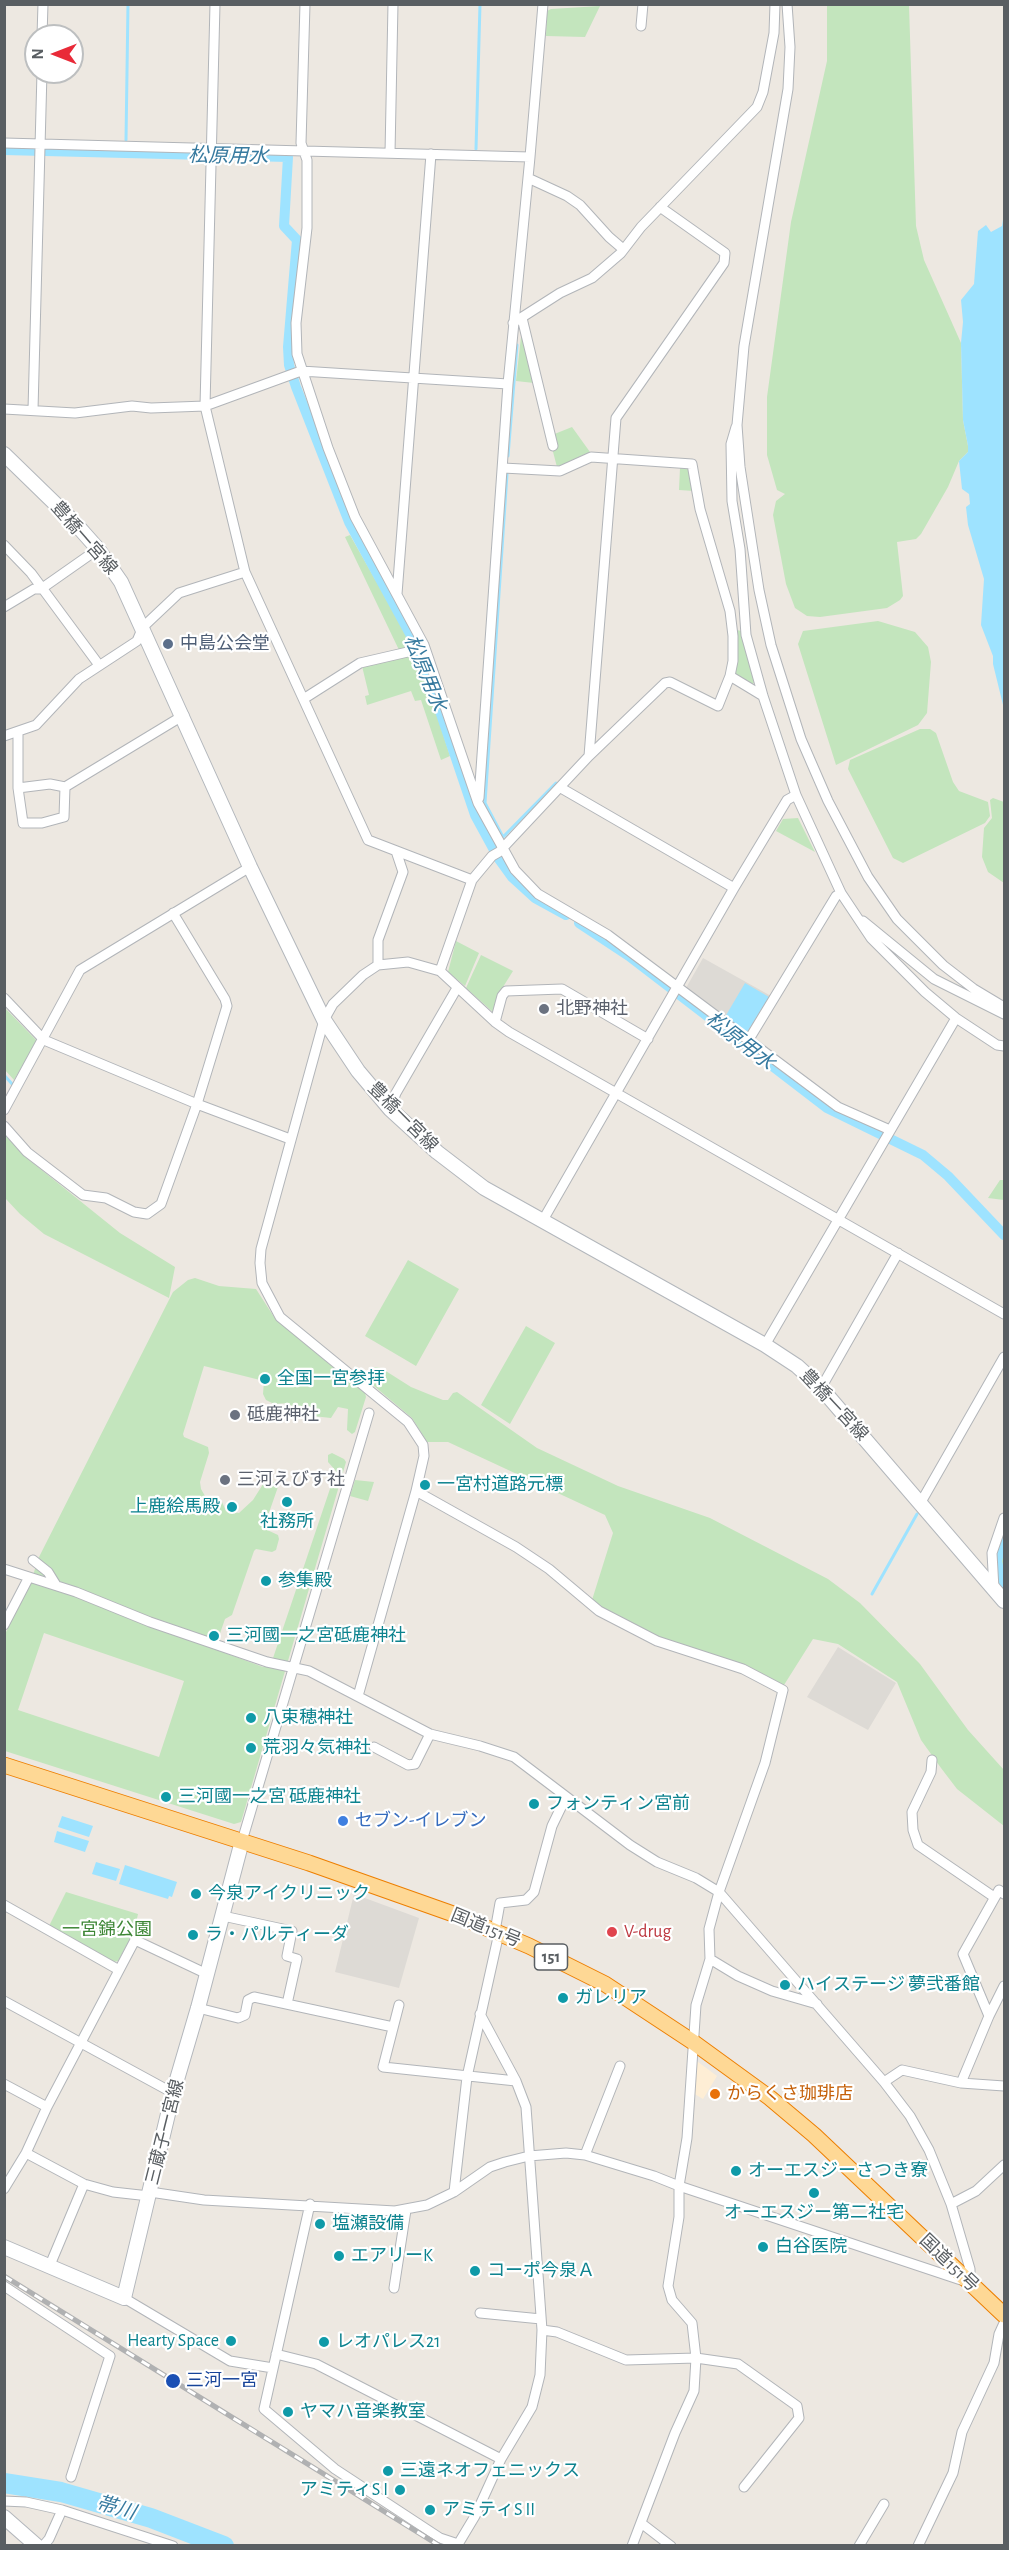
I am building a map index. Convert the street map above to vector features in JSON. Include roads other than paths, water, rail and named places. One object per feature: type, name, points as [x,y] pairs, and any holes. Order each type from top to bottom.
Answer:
[{"type":"highway","name":"国道151号","points":[[4,1764],[396,1893],[497,1932],[605,1984],[693,2042],[770,2098],[814,2135],[1005,2315]]},
{"type":"main road","name":"豊橋一宮線","points":[[4,454],[74,522],[98,549],[121,582],[184,715],[250,867],[324,1020],[358,1071],[390,1109],[455,1167],[484,1188],[765,1345],[797,1366],[821,1388],[1004,1601]]},
{"type":"main road","name":"三蔵子一宮線","points":[[124,2298],[173,2093],[242,1841]]},
{"type":"main road","points":[[4,2247],[124,2298]]},
{"type":"main road","points":[[4,2517],[37,2546]]},
{"type":"street","points":[[42,24],[43,4]]},
{"type":"street","points":[[215,4],[205,406],[245,572],[305,698],[368,840],[472,879]]},
{"type":"street","points":[[305,4],[301,143],[306,151],[308,228],[295,340],[302,371],[355,518],[424,645],[478,803],[498,852],[521,879],[538,894],[608,935],[838,1107],[890,1130]]},
{"type":"street","points":[[390,153],[393,4]]},
{"type":"street","points":[[478,803],[508,384],[518,321],[543,4]]},
{"type":"street","points":[[641,26],[643,4]]},
{"type":"street","points":[[518,321],[560,293],[592,278],[623,249],[761,100],[774,33],[775,4]]},
{"type":"street","points":[[787,4],[790,48],[788,89],[744,346],[737,425],[740,467],[759,591],[771,645],[801,739],[828,801],[868,877],[897,919],[943,965],[974,989],[1005,1007]]},
{"type":"street","points":[[33,410],[42,84]]},
{"type":"street","points":[[4,143],[531,157]]},
{"type":"street","points":[[397,594],[431,154]]},
{"type":"street","points":[[528,178],[567,196],[580,205],[623,249]]},
{"type":"street","points":[[590,756],[611,459],[616,418],[724,263],[725,253],[660,207]]},
{"type":"street","points":[[518,321],[553,446]]},
{"type":"street","points":[[4,409],[75,413],[132,406],[151,408],[205,406],[302,371],[508,384]]},
{"type":"street","points":[[737,425],[732,434],[731,444],[732,501],[740,549],[746,636],[795,795],[841,893],[858,920],[890,958],[956,1018],[997,1046],[1005,1046]]},
{"type":"street","points":[[440,971],[472,879],[665,682],[670,682],[718,706],[730,676],[734,648],[730,611],[700,509],[692,464],[591,458],[560,471],[503,468]]},
{"type":"street","points":[[4,545],[31,573],[99,665]]},
{"type":"street","points":[[4,607],[34,589],[41,589],[98,549]]},
{"type":"street","points":[[4,736],[36,725],[69,688],[136,641],[142,627],[179,593],[245,572]]},
{"type":"street","points":[[305,698],[360,663],[412,651],[424,645]]},
{"type":"street","points":[[730,676],[763,696]]},
{"type":"street","points":[[18,788],[50,784],[65,787],[184,715]]},
{"type":"street","points":[[18,733],[18,788],[23,823],[42,823],[64,817],[65,787]]},
{"type":"street","points":[[561,788],[734,888]]},
{"type":"street","points":[[543,1220],[734,888],[787,800],[795,795]]},
{"type":"street","points":[[378,965],[378,940],[403,872],[396,851]]},
{"type":"street","points":[[4,1110],[80,970],[250,867]]},
{"type":"street","points":[[747,1041],[836,896],[841,893]]},
{"type":"street","points":[[4,1126],[27,1152],[83,1195],[106,1198],[128,1210],[147,1214],[161,1204],[196,1104],[226,1006],[225,999],[173,913]]},
{"type":"street","points":[[858,920],[863,921],[933,979],[1005,1014]]},
{"type":"street","points":[[358,1696],[416,1491],[424,1456],[423,1445],[408,1422],[358,1379],[288,1326],[273,1308],[262,1283],[261,1249],[324,1020],[333,1004],[363,975],[378,965],[408,962],[440,971],[495,1022],[1005,1314]]},
{"type":"street","points":[[390,1109],[396,1093],[457,988]]},
{"type":"street","points":[[495,1022],[502,996],[506,990],[562,989],[648,1039]]},
{"type":"street","points":[[4,998],[44,1040],[196,1104],[290,1139]]},
{"type":"street","points":[[765,1345],[956,1018]]},
{"type":"street","points":[[821,1388],[898,1253]]},
{"type":"street","points":[[921,1502],[1005,1357]]},
{"type":"street","points":[[242,1841],[369,1413]]},
{"type":"street","points":[[416,1491],[516,1546],[549,1569],[599,1611],[657,1641],[742,1669],[783,1690],[765,1763],[719,1892],[709,1929],[710,1959],[696,2005],[687,2138],[679,2186],[680,2217],[668,2286],[672,2300],[692,2323],[696,2358],[694,2391],[675,2433],[632,2546]]},
{"type":"street","points":[[994,1589],[992,1553],[1005,1518]]},
{"type":"street","points":[[33,1560],[48,1572],[56,1585]]},
{"type":"street","points":[[4,1569],[56,1585],[267,1662],[309,1671],[430,1734],[514,1757],[528,1765],[566,1797],[639,1851],[719,1892],[884,2082],[910,2116],[929,2150],[951,2204],[970,2269],[970,2283],[654,2176],[585,2155],[566,2153],[529,2156],[490,2168],[454,2192],[427,2205],[406,2210],[204,2200],[114,2192],[84,2184],[26,2153]]},
{"type":"street","points":[[4,1625],[29,1577]]},
{"type":"street","points":[[374,1747],[408,1765],[415,1764],[430,1734]]},
{"type":"street","points":[[932,1760],[931,1772],[912,1812],[913,1830],[918,1845],[994,1897]]},
{"type":"street","points":[[454,2192],[467,2077],[497,1932],[500,1903],[526,1900],[534,1892],[552,1827],[566,1797]]},
{"type":"street","points":[[990,2016],[963,1954],[994,1897],[999,1890],[1005,1894]]},
{"type":"street","points":[[4,1905],[119,1970]]},
{"type":"street","points":[[223,1916],[292,1931],[286,1956],[297,1959],[287,2004]]},
{"type":"street","points":[[4,2189],[26,2153],[47,2107],[135,1940],[207,1974]]},
{"type":"street","points":[[710,1959],[738,1976],[772,1991],[817,2004]]},
{"type":"street","points":[[961,2083],[1005,1986]]},
{"type":"street","points":[[198,2008],[238,2018],[245,2015],[248,2000],[254,1997],[393,2027]]},
{"type":"street","points":[[4,2001],[173,2093]]},
{"type":"street","points":[[399,2005],[383,2067],[516,2081]]},
{"type":"street","points":[[310,2204],[264,2409],[335,2469],[440,2538],[458,2545],[475,2516],[501,2459],[532,2407],[540,2375],[542,2330],[526,2107],[516,2081],[480,2014]]},
{"type":"street","points":[[585,2155],[620,2066]]},
{"type":"street","points":[[884,2082],[902,2070],[961,2083],[1005,2086]]},
{"type":"street","points":[[4,2084],[47,2107]]},
{"type":"street","points":[[951,2204],[975,2191],[1005,2164]]},
{"type":"street","points":[[50,2265],[84,2184]]},
{"type":"street","points":[[394,2288],[406,2210]]},
{"type":"street","points":[[4,2286],[110,2356],[71,2477]]},
{"type":"street","points":[[124,2298],[230,2361],[273,2368]]},
{"type":"street","points":[[480,2313],[541,2319]]},
{"type":"street","points":[[918,2546],[953,2473],[962,2432],[994,2363],[999,2334],[1005,2323]]},
{"type":"street","points":[[542,2330],[557,2332],[626,2360],[696,2358],[738,2364],[797,2406],[799,2418],[744,2487]]},
{"type":"street","points":[[276,2354],[316,2364],[354,2381],[501,2459]]},
{"type":"street","points":[[994,2363],[1005,2364]]},
{"type":"street","points":[[4,2501],[26,2502],[62,2510],[173,2546]]},
{"type":"street","points":[[859,2546],[884,2504]]},
{"type":"street","points":[[43,2546],[49,2539],[62,2510]]},
{"type":"street","points":[[641,2523],[671,2546]]},
{"type":"water","points":[[1004,213],[1004,709],[993,656],[981,625],[984,579],[968,525],[966,507],[970,504],[969,494],[962,489],[959,461],[968,452],[963,420],[961,300],[974,284],[978,231],[986,225],[991,232],[1002,226]]},
{"type":"water","points":[[745,983],[769,997],[746,1034],[725,1017]]},
{"type":"water","points":[[62,1816],[93,1826],[89,1837],[58,1827]]},
{"type":"water","points":[[57,1831],[89,1841],[85,1852],[54,1842]]},
{"type":"water","points":[[96,1862],[120,1869],[116,1881],[92,1874]]},
{"type":"water","points":[[125,1865],[177,1882],[172,1897],[169,1896],[168,1899],[119,1884]]},
{"type":"waterway","points":[[126,140],[128,4]]},
{"type":"waterway","points":[[476,149],[480,4]]},
{"type":"waterway","name":"松原用水","points":[[4,150],[288,157],[284,226],[297,240],[288,347],[289,365],[296,387],[349,522],[420,652],[475,815],[499,859],[512,877],[535,898],[566,915]]},
{"type":"waterway","points":[[508,456],[517,345]]},
{"type":"waterway","points":[[507,474],[485,803],[503,837],[556,783]]},
{"type":"waterway","name":"松原用水","points":[[579,923],[629,956],[827,1108],[923,1155],[948,1176],[1004,1235]]},
{"type":"waterway","points":[[4,1075],[13,1085],[12,1088]]},
{"type":"waterway","points":[[872,1594],[917,1514]]},
{"type":"waterway","name":"松原用水","points":[[1004,1531],[997,1561],[1004,1593]]},
{"type":"waterway","name":"帯川","points":[[4,2483],[61,2492],[151,2518],[224,2546]]},
{"type":"railway","points":[[4,2276],[440,2546]]},
{"type":"place","name":"中島公会堂","points":[[168,644]]},
{"type":"place","name":"北野神社","points":[[544,1009]]},
{"type":"place","name":"全国一宮参拝","points":[[265,1379]]},
{"type":"place","name":"砥鹿神社","points":[[235,1415]]},
{"type":"place","name":"三河えびす社","points":[[225,1480]]},
{"type":"place","name":"一宮村道路元標","points":[[425,1485]]},
{"type":"place","name":"社務所","points":[[287,1502]]},
{"type":"place","name":"上鹿絵馬殿","points":[[232,1507]]},
{"type":"place","name":"参集殿","points":[[266,1581]]},
{"type":"place","name":"三河國一之宮砥鹿神社","points":[[214,1636]]},
{"type":"place","name":"八束穂神社","points":[[251,1718]]},
{"type":"place","name":"荒羽々気神社","points":[[251,1748]]},
{"type":"place","name":"三河國一之宮 砥鹿神社","points":[[166,1797]]},
{"type":"place","name":"フォンティン宮前","points":[[534,1804]]},
{"type":"place","name":"セブン-イレブン","points":[[343,1821]]},
{"type":"place","name":"今泉アイクリニック","points":[[196,1894]]},
{"type":"place","name":"V-drug","points":[[612,1932]]},
{"type":"place","name":"ラ・パルティーダ","points":[[193,1935]]},
{"type":"place","name":"ハイステージ 夢弐番館","points":[[785,1985]]},
{"type":"place","name":"ガレリア","points":[[563,1998]]},
{"type":"place","name":"からくさ珈琲店","points":[[715,2094]]},
{"type":"place","name":"オーエスジーさつき寮","points":[[736,2171]]},
{"type":"place","name":"オーエスジー第二社宅","points":[[814,2193]]},
{"type":"place","name":"塩瀬設備","points":[[320,2224]]},
{"type":"place","name":"白谷医院","points":[[763,2247]]},
{"type":"place","name":"エアリーK","points":[[339,2256]]},
{"type":"place","name":"コーポ今泉Ａ","points":[[475,2271]]},
{"type":"place","name":"Hearty Space","points":[[231,2341]]},
{"type":"place","name":"レオパレス21","points":[[324,2342]]},
{"type":"place","name":"三河一宮","points":[[173,2381]]},
{"type":"place","name":"ヤマハ音楽教室","points":[[288,2412]]},
{"type":"place","name":"三遠ネオフェニックス","points":[[388,2471]]},
{"type":"place","name":"アミティS I","points":[[400,2490]]},
{"type":"place","name":"アミティS II","points":[[430,2510]]},
{"type":"park label","name":"一宮錦公園","points":[[107,1930]]}]
